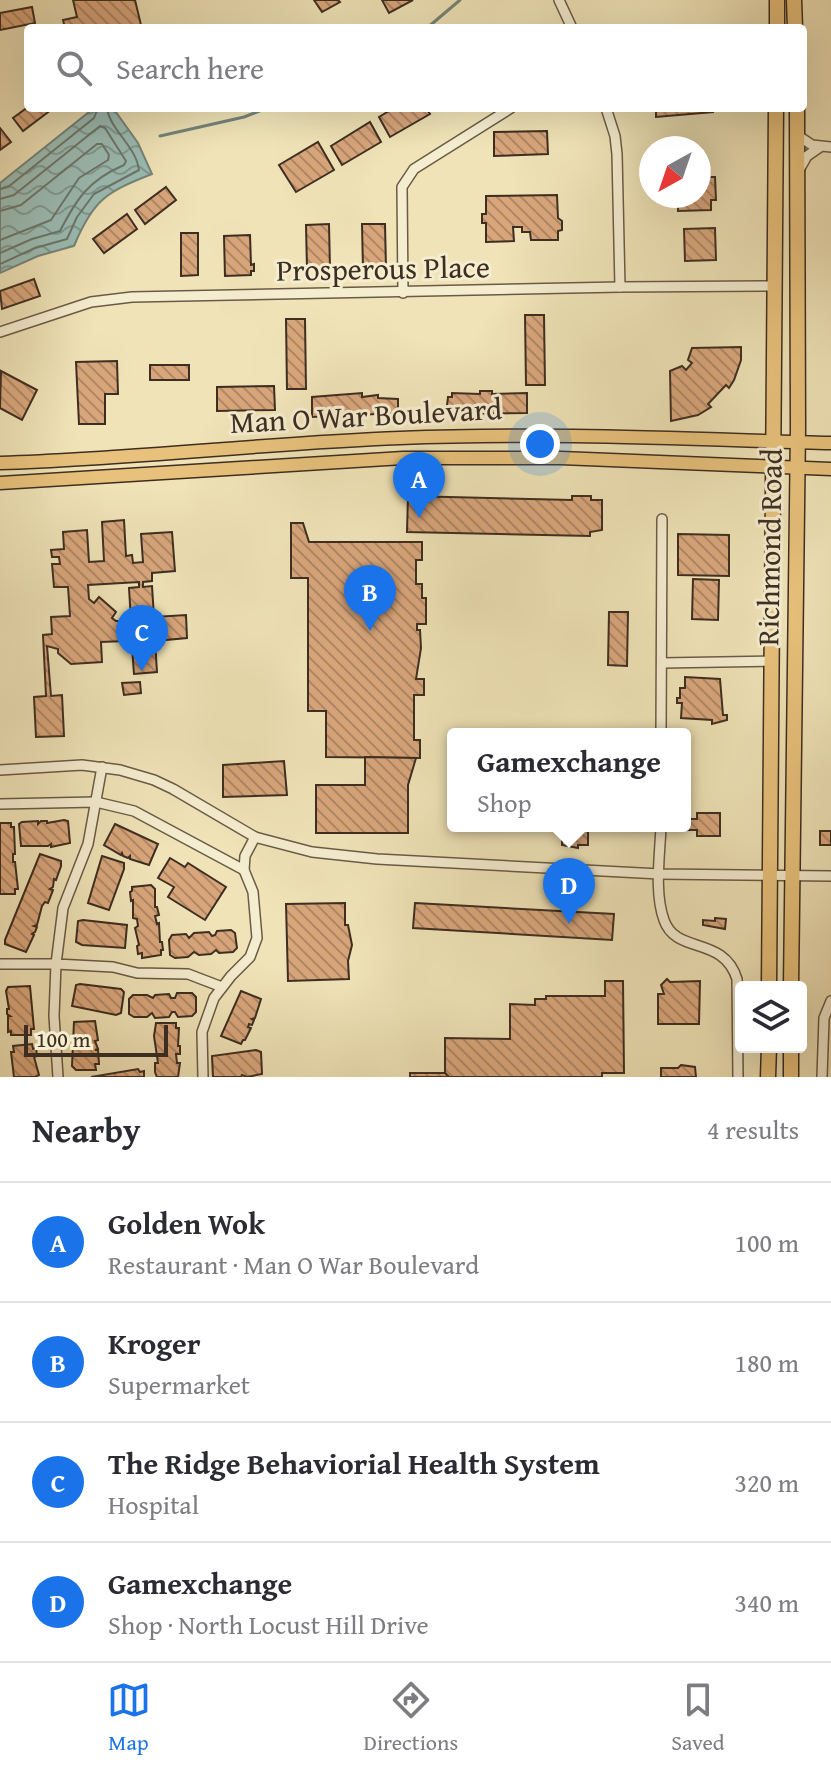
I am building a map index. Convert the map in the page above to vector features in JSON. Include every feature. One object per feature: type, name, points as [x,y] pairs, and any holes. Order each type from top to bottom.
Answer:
[{"type":"highway","points":[[777,0],[777,24]]},
{"type":"highway","points":[[794,0],[795,24]]},
{"type":"highway","name":"Richmond Road","points":[[769,981],[776,112]]},
{"type":"highway","name":"Richmond Road","points":[[791,981],[798,468],[797,112]]},
{"type":"highway","points":[[768,1077],[769,1053]]},
{"type":"highway","points":[[791,1053],[791,1077]]},
{"type":"main road","name":"Man O War Boulevard","points":[[0,463],[476,435],[601,434],[831,443]]},
{"type":"main road","name":"Man O War Boulevard","points":[[0,483],[403,458],[561,458],[831,469]]},
{"type":"street","points":[[559,0],[570,24]]},
{"type":"street","points":[[403,293],[402,187],[414,169],[505,112]]},
{"type":"street","points":[[607,112],[615,136],[620,287]]},
{"type":"street","points":[[797,129],[800,137],[826,147]]},
{"type":"street","points":[[798,173],[802,162],[826,147]]},
{"type":"street","name":"Prosperous Place","points":[[0,332],[107,299],[773,286]]},
{"type":"street","points":[[661,728],[662,519]]},
{"type":"street","points":[[662,663],[771,661]]},
{"type":"street","points":[[0,770],[102,767],[154,780],[255,837],[312,852],[377,859],[660,874],[831,876]]},
{"type":"street","points":[[58,1077],[54,1016],[63,908],[88,844],[102,767]]},
{"type":"street","points":[[0,804],[96,802],[134,811],[244,870]]},
{"type":"street","points":[[661,832],[660,903],[663,919],[670,931],[680,939],[720,953],[735,970],[739,991],[738,1077]]},
{"type":"street","points":[[203,1077],[202,1032],[214,998],[250,957],[257,938],[253,892],[244,870],[245,856],[255,837]]},
{"type":"street","points":[[0,964],[113,967],[137,973],[188,974],[222,987]]},
{"type":"street","points":[[822,1077],[824,1018],[831,1001]]},
{"type":"water","points":[[89,112],[116,112],[138,143],[152,174],[123,186],[103,200],[88,218],[74,246],[38,256],[0,273],[0,183]]},
{"type":"building","points":[[73,0],[135,0],[141,24],[64,24],[63,20],[77,17]]},
{"type":"building","points":[[314,0],[338,0],[340,2],[322,12]]},
{"type":"building","points":[[382,0],[413,0],[389,13]]},
{"type":"building","points":[[32,7],[35,23],[0,30],[0,13]]},
{"type":"building","points":[[24,110],[48,112],[23,131],[13,118]]},
{"type":"building","points":[[387,112],[430,114],[390,137],[379,117]]},
{"type":"building","points":[[656,112],[713,112],[656,117]]},
{"type":"building","points":[[370,122],[381,142],[342,165],[331,146]]},
{"type":"building","points":[[0,128],[11,142],[0,150]]},
{"type":"building","points":[[547,131],[548,154],[494,156],[494,132]]},
{"type":"building","points":[[318,142],[334,170],[296,192],[279,165]]},
{"type":"building","points":[[711,177],[715,177],[716,200],[711,200]]},
{"type":"building","points":[[166,187],[176,200],[145,224],[135,210]]},
{"type":"building","points":[[557,195],[558,218],[562,221],[558,240],[531,240],[530,232],[522,232],[522,227],[513,227],[514,241],[486,242],[486,223],[482,223],[482,214],[486,214],[486,196]]},
{"type":"building","points":[[678,208],[711,208],[711,210],[678,211]]},
{"type":"building","points":[[127,214],[137,229],[104,253],[93,239]]},
{"type":"building","points":[[329,224],[330,269],[307,269],[306,225]]},
{"type":"building","points":[[362,224],[385,224],[386,269],[363,269]]},
{"type":"building","points":[[715,228],[716,260],[685,261],[684,229]]},
{"type":"building","points":[[181,233],[198,233],[198,275],[181,276]]},
{"type":"building","points":[[250,235],[254,271],[251,275],[225,276],[224,236]]},
{"type":"building","points":[[34,279],[40,296],[2,309],[0,291]]},
{"type":"building","points":[[525,315],[544,315],[545,385],[526,385]]},
{"type":"building","points":[[286,319],[305,319],[306,389],[287,389]]},
{"type":"building","points":[[741,347],[741,360],[729,388],[726,385],[708,404],[711,407],[698,415],[671,421],[670,371],[682,366],[686,370],[692,363],[688,360],[692,348]]},
{"type":"building","points":[[117,361],[118,394],[105,394],[105,424],[79,424],[76,362]]},
{"type":"building","points":[[150,365],[189,365],[189,380],[150,380]]},
{"type":"building","points":[[1,371],[37,390],[22,420],[0,408]]},
{"type":"building","points":[[274,386],[275,410],[217,411],[217,387]]},
{"type":"building","points":[[480,391],[492,391],[492,394],[527,393],[527,413],[446,414],[448,397],[452,397],[452,393],[480,394]]},
{"type":"building","points":[[362,393],[362,397],[378,395],[378,398],[398,399],[398,413],[312,417],[312,397]]},
{"type":"building","points":[[408,496],[572,500],[572,496],[591,496],[591,500],[602,500],[602,530],[590,532],[590,536],[407,532]]},
{"type":"building","points":[[124,520],[126,556],[132,555],[133,563],[143,562],[141,534],[172,532],[175,571],[152,573],[152,581],[143,582],[143,587],[152,586],[154,617],[186,615],[187,638],[155,641],[157,672],[134,674],[132,647],[127,647],[126,641],[101,642],[102,662],[71,664],[58,653],[58,649],[47,646],[51,696],[62,695],[64,736],[36,737],[34,697],[46,696],[43,635],[52,634],[51,617],[70,616],[68,587],[54,587],[52,564],[60,564],[59,557],[52,557],[51,550],[64,549],[63,532],[87,530],[89,562],[104,561],[102,522]],"holes":[[[139,582],[139,587],[129,588],[131,621],[116,621],[112,618],[116,612],[99,597],[94,603],[89,599],[88,585]]]},
{"type":"building","points":[[291,523],[303,523],[309,542],[422,542],[422,560],[416,560],[416,584],[422,584],[422,598],[426,598],[426,624],[417,624],[421,648],[416,679],[424,679],[424,695],[414,695],[414,740],[420,740],[420,758],[326,757],[326,711],[308,711],[308,578],[291,578]]},
{"type":"building","points":[[678,534],[729,535],[729,576],[678,575]]},
{"type":"building","points":[[693,579],[719,580],[718,620],[692,619]]},
{"type":"building","points":[[609,612],[628,612],[627,666],[608,665]]},
{"type":"building","points":[[685,677],[720,679],[723,715],[727,715],[727,720],[712,724],[712,720],[681,718],[682,703],[677,703],[677,698],[680,698],[680,688],[685,688]]},
{"type":"building","points":[[140,682],[141,693],[124,695],[122,683]]},
{"type":"building","points":[[365,757],[416,758],[408,785],[408,833],[316,833],[316,785],[365,785]]},
{"type":"building","points":[[284,761],[287,795],[223,797],[223,765]]},
{"type":"building","points":[[697,813],[720,813],[720,836],[697,836],[697,830],[691,830],[691,819],[697,819]]},
{"type":"building","points":[[38,821],[38,824],[41,821],[68,821],[70,843],[51,847],[51,844],[21,846],[19,824],[22,822]]},
{"type":"building","points":[[0,823],[11,823],[14,827],[13,862],[18,889],[15,889],[15,894],[0,894]]},
{"type":"building","points":[[115,824],[158,844],[149,865],[104,845]]},
{"type":"building","points":[[820,831],[831,831],[831,845],[820,845]]},
{"type":"building","points":[[562,832],[588,832],[588,845],[578,845],[578,848],[562,845]]},
{"type":"building","points":[[40,854],[61,861],[61,866],[50,889],[53,890],[48,903],[42,906],[26,952],[5,944],[5,940]]},
{"type":"building","points":[[102,856],[124,863],[109,910],[88,903]]},
{"type":"building","points":[[170,858],[185,867],[188,863],[226,887],[205,920],[168,897],[174,887],[158,878]]},
{"type":"building","points":[[151,885],[155,889],[155,907],[159,915],[155,916],[163,950],[161,955],[142,958],[142,953],[138,954],[135,928],[138,926],[137,919],[133,918],[130,892],[132,887]]},
{"type":"building","points":[[345,903],[345,925],[348,925],[352,945],[348,961],[349,979],[288,981],[286,904]]},
{"type":"building","points":[[415,903],[614,914],[612,940],[413,928]]},
{"type":"building","points":[[715,918],[726,919],[725,929],[703,925],[703,920],[715,921]]},
{"type":"building","points":[[78,921],[127,925],[125,948],[76,942]]},
{"type":"building","points":[[231,930],[235,933],[237,948],[233,952],[219,953],[216,950],[211,954],[199,955],[194,952],[188,957],[175,958],[170,955],[169,940],[172,935],[186,934],[189,938],[194,933],[209,932],[212,936],[217,931]]},
{"type":"building","points":[[667,979],[670,982],[700,981],[699,1024],[658,1024],[658,994],[664,994],[661,985]]},
{"type":"building","points":[[605,981],[623,981],[624,1073],[602,1073],[602,1077],[449,1077],[445,1073],[445,1038],[510,1039],[510,1004],[535,1005],[535,999],[546,999],[546,996],[605,996]]},
{"type":"building","points":[[76,985],[121,989],[124,992],[121,1013],[116,1015],[72,1006]]},
{"type":"building","points":[[30,986],[34,1029],[31,1029],[31,1035],[11,1035],[11,1031],[8,1032],[10,1016],[7,1014],[6,991],[8,987]]},
{"type":"building","points":[[241,991],[261,999],[252,1025],[249,1024],[251,1028],[241,1044],[221,1036]]},
{"type":"building","points":[[177,993],[192,993],[196,997],[196,1012],[192,1016],[178,1017],[175,1012],[169,1017],[155,1018],[152,1013],[147,1017],[129,1014],[129,999],[133,995],[153,998],[155,995],[169,994],[175,998]]},
{"type":"building","points":[[95,1021],[98,1049],[95,1050],[98,1050],[99,1064],[95,1064],[96,1070],[76,1070],[72,1066],[74,1022]]},
{"type":"building","points":[[156,1023],[176,1023],[176,1028],[179,1028],[180,1054],[176,1054],[177,1063],[180,1063],[178,1077],[157,1077]]},
{"type":"building","points":[[32,1044],[33,1049],[36,1048],[37,1056],[34,1057],[39,1075],[14,1077],[13,1046]]},
{"type":"building","points":[[256,1050],[261,1052],[262,1074],[213,1077],[212,1056]]},
{"type":"building","points":[[681,1065],[695,1067],[696,1077],[661,1077],[661,1068],[678,1068]]},
{"type":"building","points":[[138,1069],[144,1071],[144,1077],[91,1077]]},
{"type":"building","points":[[410,1073],[445,1073],[449,1077],[410,1077]]},
{"type":"waterway","points":[[432,24],[460,0]]},
{"type":"waterway","points":[[160,136],[257,112]]},
{"type":"place","name":"Golden Wok","points":[[419,518]]},
{"type":"place","name":"Kroger","points":[[370,631]]},
{"type":"place","name":"The Ridge Behaviorial Health System","points":[[142,671]]},
{"type":"place","name":"Gamexchange","points":[[569,924]]}]
